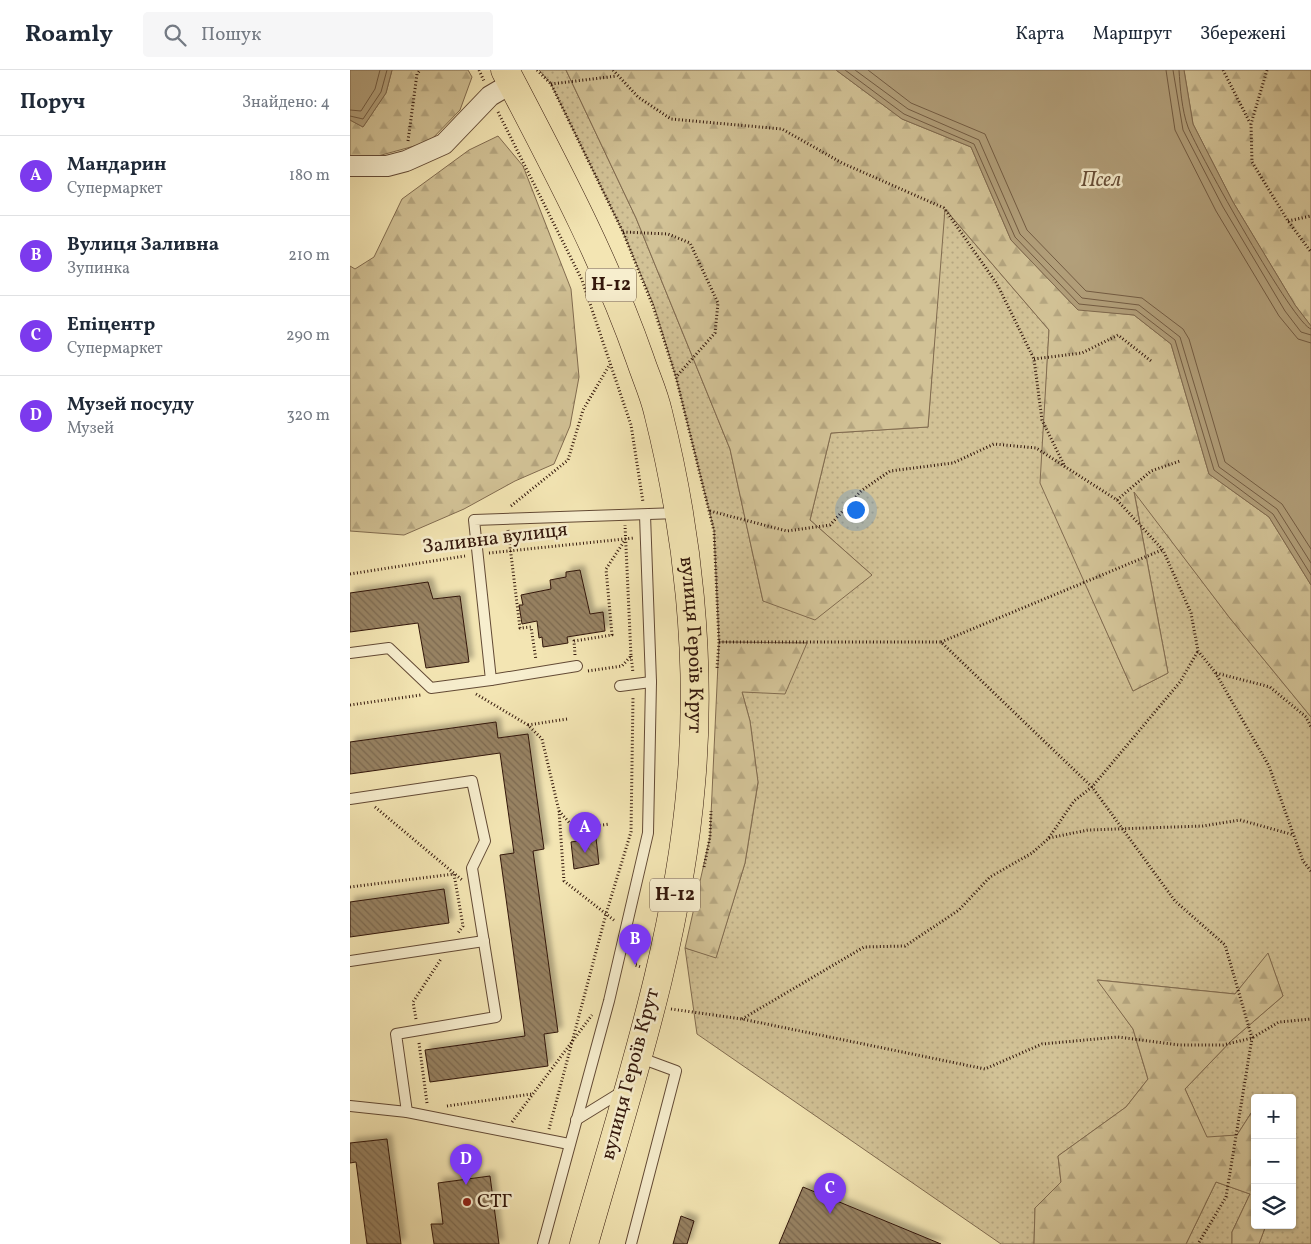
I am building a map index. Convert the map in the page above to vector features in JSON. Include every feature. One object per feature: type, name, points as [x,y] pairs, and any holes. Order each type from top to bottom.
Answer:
[{"type":"main road","name":"вулиця Героїв Крут","points":[[493,78],[571,198],[624,312],[658,410],[678,513],[691,606],[694,703],[692,783],[680,865],[666,942],[637,1056],[584,1244]]},
{"type":"street","points":[[350,166],[387,166],[406,161],[444,144],[493,78]]},
{"type":"lane","points":[[491,680],[474,520],[678,513]]},
{"type":"lane","points":[[543,1244],[613,986],[648,833],[651,682],[645,515]]},
{"type":"lane","points":[[350,653],[389,648],[431,688],[577,666]]},
{"type":"lane","points":[[620,686],[651,682]]},
{"type":"lane","points":[[350,799],[472,781],[485,841],[472,868],[496,1017],[396,1034],[407,1112]]},
{"type":"lane","points":[[350,962],[484,941]]},
{"type":"lane","points":[[632,1244],[676,1072],[637,1056]]},
{"type":"lane","points":[[576,1120],[628,1088]]},
{"type":"lane","points":[[350,1106],[428,1113],[569,1144]]},
{"type":"path","points":[[406,161],[417,74],[420,70]]},
{"type":"path","points":[[537,70],[551,84],[617,76]]},
{"type":"path","points":[[613,70],[638,97],[671,119],[782,129],[842,163],[944,208],[996,284],[1034,359],[1042,420],[1065,468]]},
{"type":"path","points":[[1223,70],[1251,124]]},
{"type":"path","points":[[1267,70],[1251,124],[1252,162],[1288,221],[1311,252]]},
{"type":"path","points":[[493,78],[582,280],[631,425],[645,515]]},
{"type":"path","points":[[1288,221],[1311,216]]},
{"type":"path","points":[[623,232],[668,234],[690,243],[718,304],[715,332],[676,377]]},
{"type":"path","points":[[1034,359],[1082,353],[1118,335],[1151,361]]},
{"type":"path","points":[[494,520],[568,460],[582,410],[610,364]]},
{"type":"path","points":[[710,511],[787,531],[830,525],[861,491],[890,470],[953,462],[994,444],[1036,448],[1117,500],[1162,550],[1191,613],[1198,651],[1215,672],[1269,766],[1304,861],[1311,871]]},
{"type":"path","points":[[1117,500],[1151,471],[1180,461]]},
{"type":"path","points":[[546,1139],[606,914],[631,832],[633,684],[625,515]]},
{"type":"path","points":[[506,519],[520,628],[531,627],[536,661]]},
{"type":"path","name":"Заливна вулиця","points":[[350,574],[478,554],[645,537]]},
{"type":"path","points":[[566,657],[575,655],[574,641],[612,635],[606,569],[626,539]]},
{"type":"path","points":[[719,642],[941,642],[1162,550]]},
{"type":"path","points":[[941,642],[1092,787],[1175,901],[1225,945],[1252,1038],[1226,1196],[1198,1244]]},
{"type":"path","points":[[742,1020],[864,946],[905,946],[959,910],[990,877],[1032,853],[1048,838],[1074,801],[1092,787],[1180,682],[1198,651]]},
{"type":"path","points":[[587,671],[622,666],[631,656]]},
{"type":"path","points":[[528,662],[546,660]]},
{"type":"path","points":[[1215,672],[1270,687],[1306,717],[1311,727]]},
{"type":"path","points":[[468,689],[528,725],[542,739],[559,811],[564,881],[626,930]]},
{"type":"path","points":[[350,705],[423,695]]},
{"type":"path","points":[[528,725],[567,719]]},
{"type":"path","points":[[363,797],[476,892]]},
{"type":"path","points":[[559,811],[575,829],[610,824]]},
{"type":"path","points":[[1048,838],[1088,830],[1203,826],[1240,820],[1294,835]]},
{"type":"path","points":[[350,887],[454,874]]},
{"type":"path","points":[[454,874],[462,926],[413,1002],[428,1113],[533,1094]]},
{"type":"path","points":[[504,1131],[613,986]]},
{"type":"path","points":[[650,1005],[742,1020],[985,1069],[1042,1044],[1118,1037],[1180,1046],[1223,1045],[1252,1038],[1279,1022],[1311,1019]]},
{"type":"green space","points":[[392,70],[468,70],[472,77],[460,110],[429,142],[367,159],[350,158],[350,120],[363,127],[386,93]]},
{"type":"green space","points":[[539,70],[566,70],[636,218],[730,449],[763,601],[872,575],[810,520],[831,433],[928,427],[944,208],[1049,330],[1041,483],[1133,691],[1168,673],[1134,491],[1229,617],[1311,717],[1311,1244],[1259,1244],[1265,1229],[1296,1229],[1296,1094],[1251,1094],[1251,1113],[1237,1135],[1207,1138],[1185,1089],[1232,1040],[1283,996],[1268,954],[1235,994],[1098,980],[1133,1029],[1148,1079],[1126,1107],[1058,1156],[1061,1182],[1035,1208],[1034,1244],[1001,1244],[697,1034],[685,948],[716,957],[745,863],[758,783],[750,721],[742,692],[807,643],[719,642],[714,530],[676,377],[654,306],[623,232],[551,84]]},
{"type":"green space","points":[[566,70],[836,70],[902,119],[971,147],[1011,240],[1077,309],[1134,315],[1171,344],[1209,474],[1269,517],[1311,585],[1311,717],[1229,617],[1134,492],[1168,673],[1133,691],[1040,483],[1049,330],[945,209],[928,427],[831,433],[810,520],[872,575],[815,620],[763,601],[730,449],[636,218]]},
{"type":"green space","points":[[1184,70],[1311,70],[1311,326],[1295,305],[1233,202],[1193,124]]},
{"type":"green space","points":[[498,136],[523,166],[571,289],[579,377],[570,426],[554,464],[515,481],[464,509],[404,535],[350,531],[350,266],[355,269],[374,257],[402,199],[469,150]]},
{"type":"green space","points":[[719,642],[807,643],[785,694],[742,692],[750,721],[758,782],[745,863],[716,958],[685,948],[710,837]]},
{"type":"green space","points":[[1268,953],[1283,996],[1232,1040],[1185,1089],[1207,1137],[1237,1135],[1251,1113],[1251,1229],[1265,1229],[1259,1244],[1232,1244],[1232,1232],[1250,1194],[1216,1182],[1186,1244],[1034,1244],[1035,1208],[1061,1182],[1058,1156],[1126,1107],[1148,1079],[1133,1029],[1097,980],[1235,994]]},
{"type":"green space","points":[[1216,1182],[1250,1194],[1232,1232],[1232,1244],[1186,1244]]},
{"type":"water","points":[[350,70],[392,70],[386,93],[363,127],[350,120]]},
{"type":"water","name":"Псел","points":[[836,70],[1184,70],[1193,124],[1233,202],[1295,305],[1311,326],[1311,585],[1269,517],[1209,474],[1171,344],[1134,315],[1078,310],[1011,240],[971,147],[902,119]]},
{"type":"building","points":[[580,570],[590,614],[603,612],[605,631],[567,637],[568,643],[543,647],[542,637],[539,638],[537,621],[522,624],[519,605],[523,605],[521,595],[551,589],[550,580],[566,577],[566,572]]},
{"type":"building","points":[[428,582],[433,599],[460,596],[469,662],[426,668],[418,623],[350,632],[350,593]]},
{"type":"building","points":[[496,722],[498,738],[528,734],[544,849],[533,851],[558,1032],[544,1034],[548,1066],[430,1082],[425,1050],[525,1036],[500,855],[514,853],[500,753],[350,774],[350,742]]},
{"type":"building","points":[[596,838],[599,864],[574,869],[571,842]]},
{"type":"building","points":[[444,889],[449,923],[350,937],[350,902]]},
{"type":"building","points":[[387,1139],[401,1244],[367,1244],[356,1162],[350,1163],[350,1143]]},
{"type":"building","name":"СТГ","points":[[490,1176],[499,1244],[434,1244],[431,1224],[443,1224],[438,1183]]},
{"type":"building","points":[[803,1187],[941,1244],[779,1244]]},
{"type":"building","points":[[681,1216],[694,1221],[687,1244],[673,1244]]},
{"type":"place","name":"Мандарин","points":[[585,853]]},
{"type":"place","name":"Вулиця Заливна","points":[[635,965]]},
{"type":"place","name":"Музей посуду","points":[[466,1185]]},
{"type":"place","name":"СТГ","points":[[467,1202]]},
{"type":"place","name":"Епіцентр","points":[[830,1214]]}]
